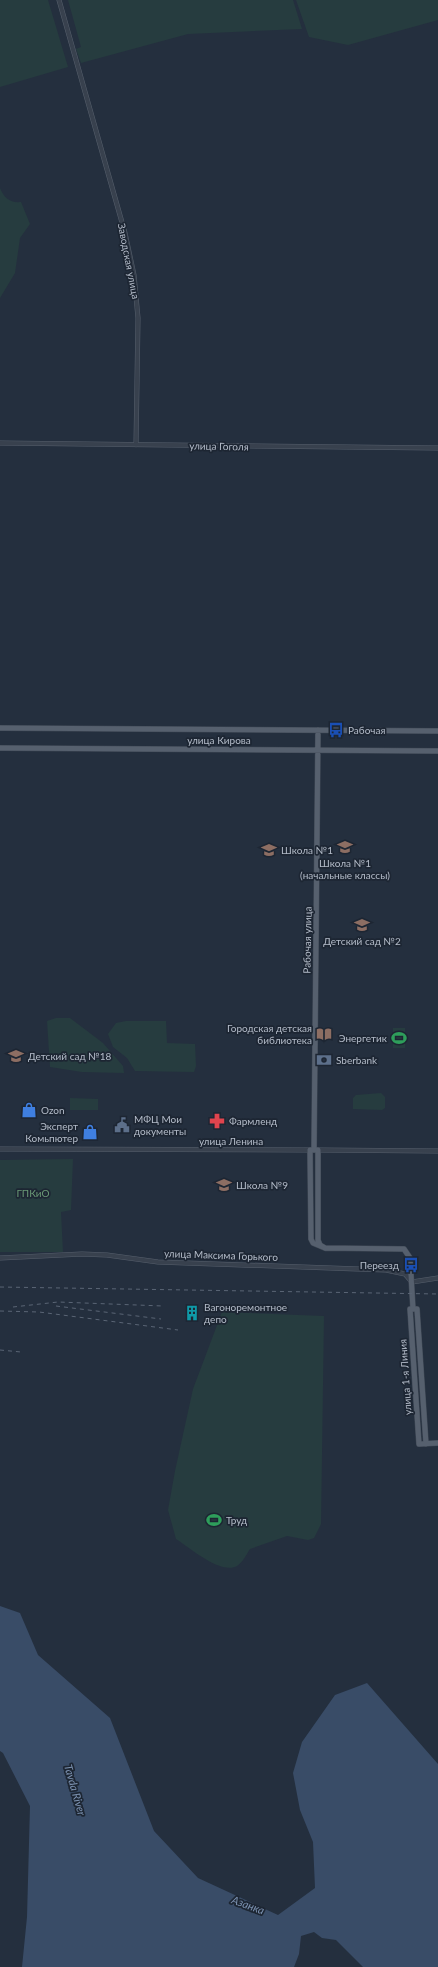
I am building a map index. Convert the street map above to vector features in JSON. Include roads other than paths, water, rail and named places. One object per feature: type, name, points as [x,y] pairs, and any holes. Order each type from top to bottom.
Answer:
[{"type":"main road","name":"улица Кирова","points":[[0,728],[438,731]]},
{"type":"main road","name":"Рабочая улица","points":[[318,730],[314,1150],[311,1240],[315,1245],[325,1248]]},
{"type":"main road","name":"улица Кирова","points":[[0,748],[438,751]]},
{"type":"main road","name":"Рабочая улица","points":[[314,1150],[318,1240],[320,1245],[325,1248]]},
{"type":"main road","name":"улица 1-я Линия","points":[[325,1248],[400,1248],[406,1251],[410,1258],[426,1444],[419,1444],[414,1309]]},
{"type":"main road","points":[[426,1444],[438,1443]]},
{"type":"street","name":"Заводская улица","points":[[59,0],[125,233],[136,291],[138,363],[136,445]]},
{"type":"street","name":"улица Гоголя","points":[[0,443],[438,448]]},
{"type":"street","name":"улица Ленина","points":[[0,1149],[438,1151]]},
{"type":"street","name":"улица Максима Горького","points":[[0,1258],[101,1255],[143,1261],[172,1263],[367,1268],[405,1274],[412,1282]]},
{"type":"street","points":[[412,1282],[438,1278]]},
{"type":"water","points":[[0,1606],[20,1613],[38,1655],[110,1718],[154,1831],[198,1878],[278,1915],[315,1888],[313,1842],[300,1810],[293,1773],[302,1742],[335,1695],[367,1683],[438,1764],[438,1967],[363,1967],[336,1940],[322,1938],[314,1932],[301,1936],[299,1954],[294,1967],[22,1967],[27,1917],[30,1806],[3,1753],[0,1751]]},
{"type":"railway","points":[[0,1287],[438,1294]]},
{"type":"railway","points":[[13,1307],[58,1302],[163,1306]]},
{"type":"railway","points":[[56,1306],[161,1319]]},
{"type":"railway","points":[[0,1311],[39,1312],[178,1330]]},
{"type":"railway","points":[[0,1350],[21,1352]]},
{"type":"place","name":"Рабочая","points":[[336,730]]},
{"type":"place","name":"Школа №1 (начальные классы)","points":[[345,847]]},
{"type":"place","name":"Школа №1","points":[[269,850]]},
{"type":"place","name":"Детский сад №2","points":[[362,925]]},
{"type":"place","name":"Городская детская библиотека","points":[[324,1034]]},
{"type":"place","name":"Энергетик","points":[[399,1038]]},
{"type":"place","name":"Детский сад №18","points":[[16,1056]]},
{"type":"place","name":"Sberbank","points":[[324,1060]]},
{"type":"place","name":"Ozon","points":[[29,1110]]},
{"type":"place","name":"Фармленд","points":[[217,1121]]},
{"type":"place","name":"МФЦ Мои документы","points":[[122,1125]]},
{"type":"place","name":"Эксперт Комьпютер","points":[[90,1132]]},
{"type":"place","name":"Школа №9","points":[[224,1185]]},
{"type":"place","name":"Переезд","points":[[411,1265]]},
{"type":"place","name":"Вагоноремонтное депо","points":[[192,1313]]},
{"type":"place","name":"Труд","points":[[214,1520]]},
{"type":"park label","name":"ГПКиО","points":[[33,1193]]},
{"type":"water label","name":"Tavda River","points":[[75,1790]]},
{"type":"water label","name":"Азанка","points":[[248,1905]]}]
